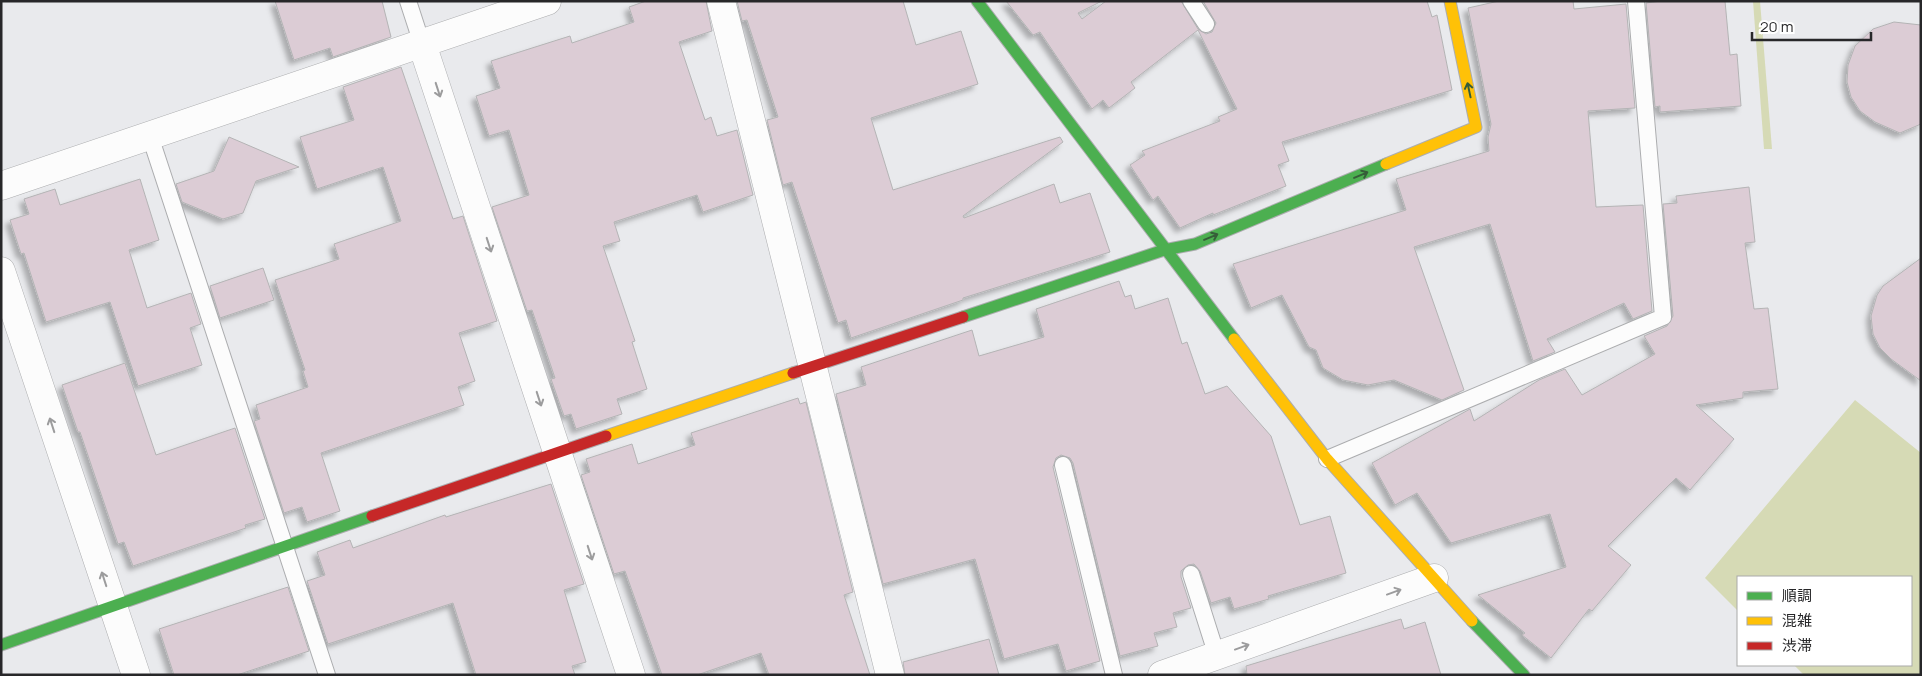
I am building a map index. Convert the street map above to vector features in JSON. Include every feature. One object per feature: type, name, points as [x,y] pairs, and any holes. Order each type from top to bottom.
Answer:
[{"type":"street","points":[[1,186],[548,1]]},
{"type":"street","points":[[721,1],[890,675]]},
{"type":"street","points":[[977,1],[1164,250],[1327,459],[1486,638],[1524,675]]},
{"type":"street","points":[[1,645],[113,608],[557,452],[1164,250],[1195,244],[1476,127],[1450,1]]},
{"type":"street","points":[[422,44],[631,675]]},
{"type":"street","points":[[1,271],[136,675]]},
{"type":"street","points":[[1162,675],[1434,578]]},
{"type":"lane","points":[[408,1],[422,44]]},
{"type":"lane","points":[[1192,1],[1206,24]]},
{"type":"lane","points":[[1327,459],[1663,317],[1636,1]]},
{"type":"lane","points":[[150,136],[327,675]]},
{"type":"lane","points":[[1063,465],[1114,675]]},
{"type":"lane","points":[[1191,574],[1217,656]]},
{"type":"green space","points":[[1753,1],[1760,1],[1772,149],[1764,149]]},
{"type":"green space","points":[[1855,400],[1921,453],[1921,675],[1804,675],[1795,666],[1912,666],[1912,576],[1737,576],[1737,610],[1705,578]]},
{"type":"building","points":[[275,1],[382,1],[391,37],[333,57],[330,48],[294,60]]},
{"type":"building","points":[[646,1],[706,1],[712,31],[679,42],[705,120],[711,117],[717,136],[737,130],[753,195],[703,212],[697,195],[614,222],[620,241],[603,246],[635,341],[632,342],[647,389],[617,399],[622,414],[576,429],[571,414],[564,416],[551,379],[555,378],[532,310],[527,311],[492,207],[529,195],[509,130],[489,136],[476,96],[500,88],[491,61],[570,36],[572,43],[634,22],[629,7]]},
{"type":"building","points":[[737,1],[903,1],[916,45],[961,31],[978,84],[871,118],[893,190],[1060,137],[1063,142],[963,216],[964,218],[1054,184],[1060,203],[1090,193],[1110,252],[963,298],[963,300],[851,338],[846,320],[838,323],[792,182],[783,185],[767,120],[778,117],[747,20],[742,21]]},
{"type":"building","points":[[1006,1],[1102,1],[1078,13],[1082,19],[1106,1],[1181,1],[1198,29],[1206,34],[1212,32],[1216,23],[1203,1],[1427,1],[1432,17],[1437,15],[1452,90],[1282,142],[1289,161],[1278,165],[1286,186],[1213,215],[1213,213],[1180,228],[1158,196],[1153,200],[1130,165],[1145,155],[1142,151],[1220,121],[1218,117],[1237,109],[1198,30],[1131,82],[1135,88],[1109,108],[1103,100],[1092,109],[1040,32],[1033,35]]},
{"type":"building","points":[[1499,1],[1573,1],[1574,9],[1626,4],[1635,108],[1588,111],[1596,207],[1643,205],[1652,311],[1633,319],[1624,303],[1547,339],[1555,352],[1533,361],[1490,224],[1414,247],[1464,390],[1442,400],[1394,380],[1368,385],[1343,380],[1323,368],[1316,350],[1309,347],[1282,295],[1251,308],[1233,264],[1406,210],[1396,179],[1489,151],[1488,137],[1491,124],[1468,8]]},
{"type":"building","points":[[1661,1],[1725,1],[1730,55],[1737,54],[1741,106],[1660,112],[1660,106],[1655,107],[1646,3]]},
{"type":"building","points":[[1894,22],[1921,25],[1921,124],[1900,133],[1875,122],[1860,111],[1851,97],[1847,82],[1848,65],[1855,46],[1873,29]]},
{"type":"building","points":[[401,67],[453,219],[463,216],[497,321],[459,333],[475,381],[458,387],[464,405],[321,453],[340,511],[307,522],[302,507],[284,513],[254,421],[260,419],[256,405],[308,387],[303,371],[305,370],[275,280],[339,259],[334,244],[401,221],[383,167],[317,189],[300,137],[354,120],[343,87]]},
{"type":"building","points":[[229,137],[299,167],[256,181],[243,213],[223,219],[182,202],[176,184],[214,171]]},
{"type":"building","points":[[140,179],[159,240],[129,250],[147,308],[191,293],[201,324],[190,328],[202,365],[138,386],[110,302],[46,322],[24,253],[21,254],[10,220],[29,214],[24,199],[55,189],[60,205]]},
{"type":"building","points":[[1749,187],[1755,242],[1745,243],[1754,309],[1768,308],[1778,389],[1743,392],[1743,398],[1696,405],[1734,439],[1690,490],[1676,478],[1608,546],[1631,565],[1592,611],[1589,609],[1551,658],[1522,635],[1525,633],[1478,595],[1566,567],[1550,514],[1451,543],[1417,493],[1395,505],[1372,463],[1470,409],[1474,421],[1539,380],[1565,369],[1582,395],[1655,354],[1644,336],[1667,326],[1673,316],[1663,204],[1677,203],[1676,196]]},
{"type":"building","points":[[1921,258],[1921,381],[1891,359],[1880,348],[1873,334],[1871,316],[1877,295],[1883,286]]},
{"type":"building","points":[[263,268],[274,300],[220,318],[210,286]]},
{"type":"building","points":[[1119,281],[1125,297],[1131,295],[1135,309],[1168,298],[1182,344],[1187,342],[1205,394],[1227,386],[1271,436],[1300,525],[1330,516],[1346,573],[1268,596],[1269,599],[1234,609],[1230,597],[1211,603],[1200,571],[1194,564],[1188,565],[1181,571],[1181,577],[1191,608],[1173,613],[1177,627],[1154,633],[1158,646],[1120,656],[1073,463],[1070,458],[1061,455],[1056,458],[1053,467],[1100,661],[1066,671],[1058,644],[1004,659],[975,559],[883,584],[836,394],[866,385],[861,367],[972,330],[979,356],[1044,337],[1036,309]]},
{"type":"building","points":[[125,363],[156,455],[235,428],[265,519],[245,525],[246,528],[133,566],[124,542],[118,544],[62,385]]},
{"type":"building","points":[[798,398],[800,404],[806,402],[853,592],[844,595],[870,675],[769,675],[761,653],[697,675],[662,675],[625,571],[614,574],[581,475],[590,472],[586,459],[632,444],[638,464],[695,445],[691,433]]},
{"type":"building","points":[[551,484],[584,584],[564,590],[586,662],[572,666],[575,675],[476,675],[453,603],[328,644],[307,581],[325,575],[317,552],[350,540],[353,548],[445,515],[446,517]]},
{"type":"building","points":[[288,587],[309,651],[237,675],[174,675],[159,629]]},
{"type":"building","points":[[1401,619],[1404,629],[1425,622],[1441,675],[1247,675],[1246,666]]},
{"type":"building","points":[[989,639],[999,675],[905,675],[903,662]]},
{"type":"traffic: fast","points":[[977,1],[1234,339]]},
{"type":"traffic: fast","points":[[963,317],[1164,250],[1195,244],[1386,164]]},
{"type":"traffic: fast","points":[[1,645],[372,516]]},
{"type":"traffic: fast","points":[[1472,621],[1524,675]]},
{"type":"traffic: slow","points":[[1386,164],[1476,127],[1450,1]]},
{"type":"traffic: slow","points":[[1234,339],[1327,459],[1472,621]]},
{"type":"traffic: slow","points":[[606,436],[793,373]]},
{"type":"traffic: jam","points":[[793,373],[963,317]]},
{"type":"traffic: jam","points":[[372,516],[606,436]]}]
